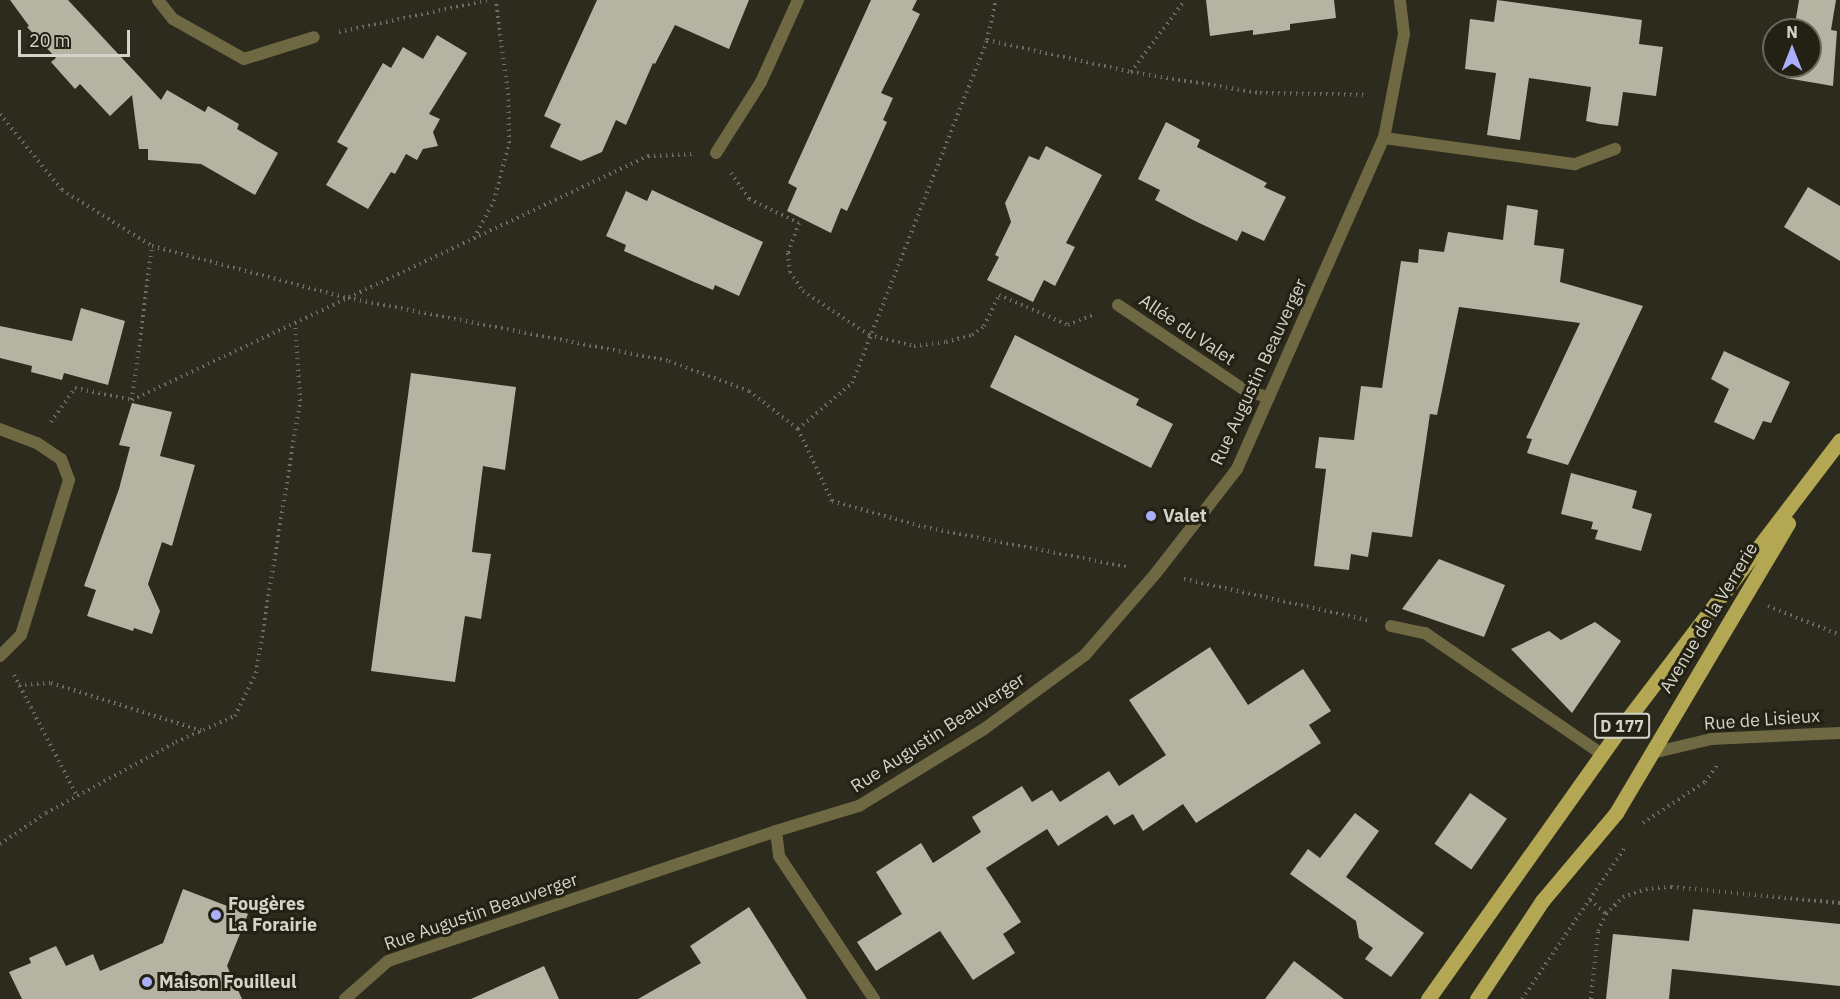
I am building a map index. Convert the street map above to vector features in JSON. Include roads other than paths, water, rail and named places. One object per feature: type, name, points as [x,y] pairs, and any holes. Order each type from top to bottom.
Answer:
[{"type":"main road","name":"Avenue de la Verrerie","points":[[1428,999],[1602,754],[1840,440]]},
{"type":"main road","name":"Avenue de la Verrerie","points":[[1477,999],[1542,901],[1616,813],[1825,460]]},
{"type":"street","points":[[158,0],[173,19],[244,58],[314,37]]},
{"type":"street","points":[[716,153],[762,82],[798,0]]},
{"type":"street","name":"Rue Augustin Beauverger","points":[[345,999],[388,961],[776,831],[859,807],[984,729],[1085,655],[1156,573],[1238,469],[1384,138],[1404,34],[1400,0]]},
{"type":"street","points":[[1384,138],[1575,164],[1615,149]]},
{"type":"street","name":"Allée du Valet","points":[[1118,305],[1246,391],[1269,397]]},
{"type":"street","points":[[0,429],[37,443],[61,459],[69,480],[21,635],[2,654]]},
{"type":"street","points":[[1391,626],[1425,633],[1602,754]]},
{"type":"street","name":"Rue de Lisieux","points":[[1652,753],[1711,739],[1840,733]]},
{"type":"street","points":[[776,831],[779,856],[874,999]]},
{"type":"place","name":"Valet","points":[[1151,516]]},
{"type":"place","name":"Fougères La Forairie","points":[[216,915]]},
{"type":"place","name":"Maison Fouilleul","points":[[147,982]]}]
